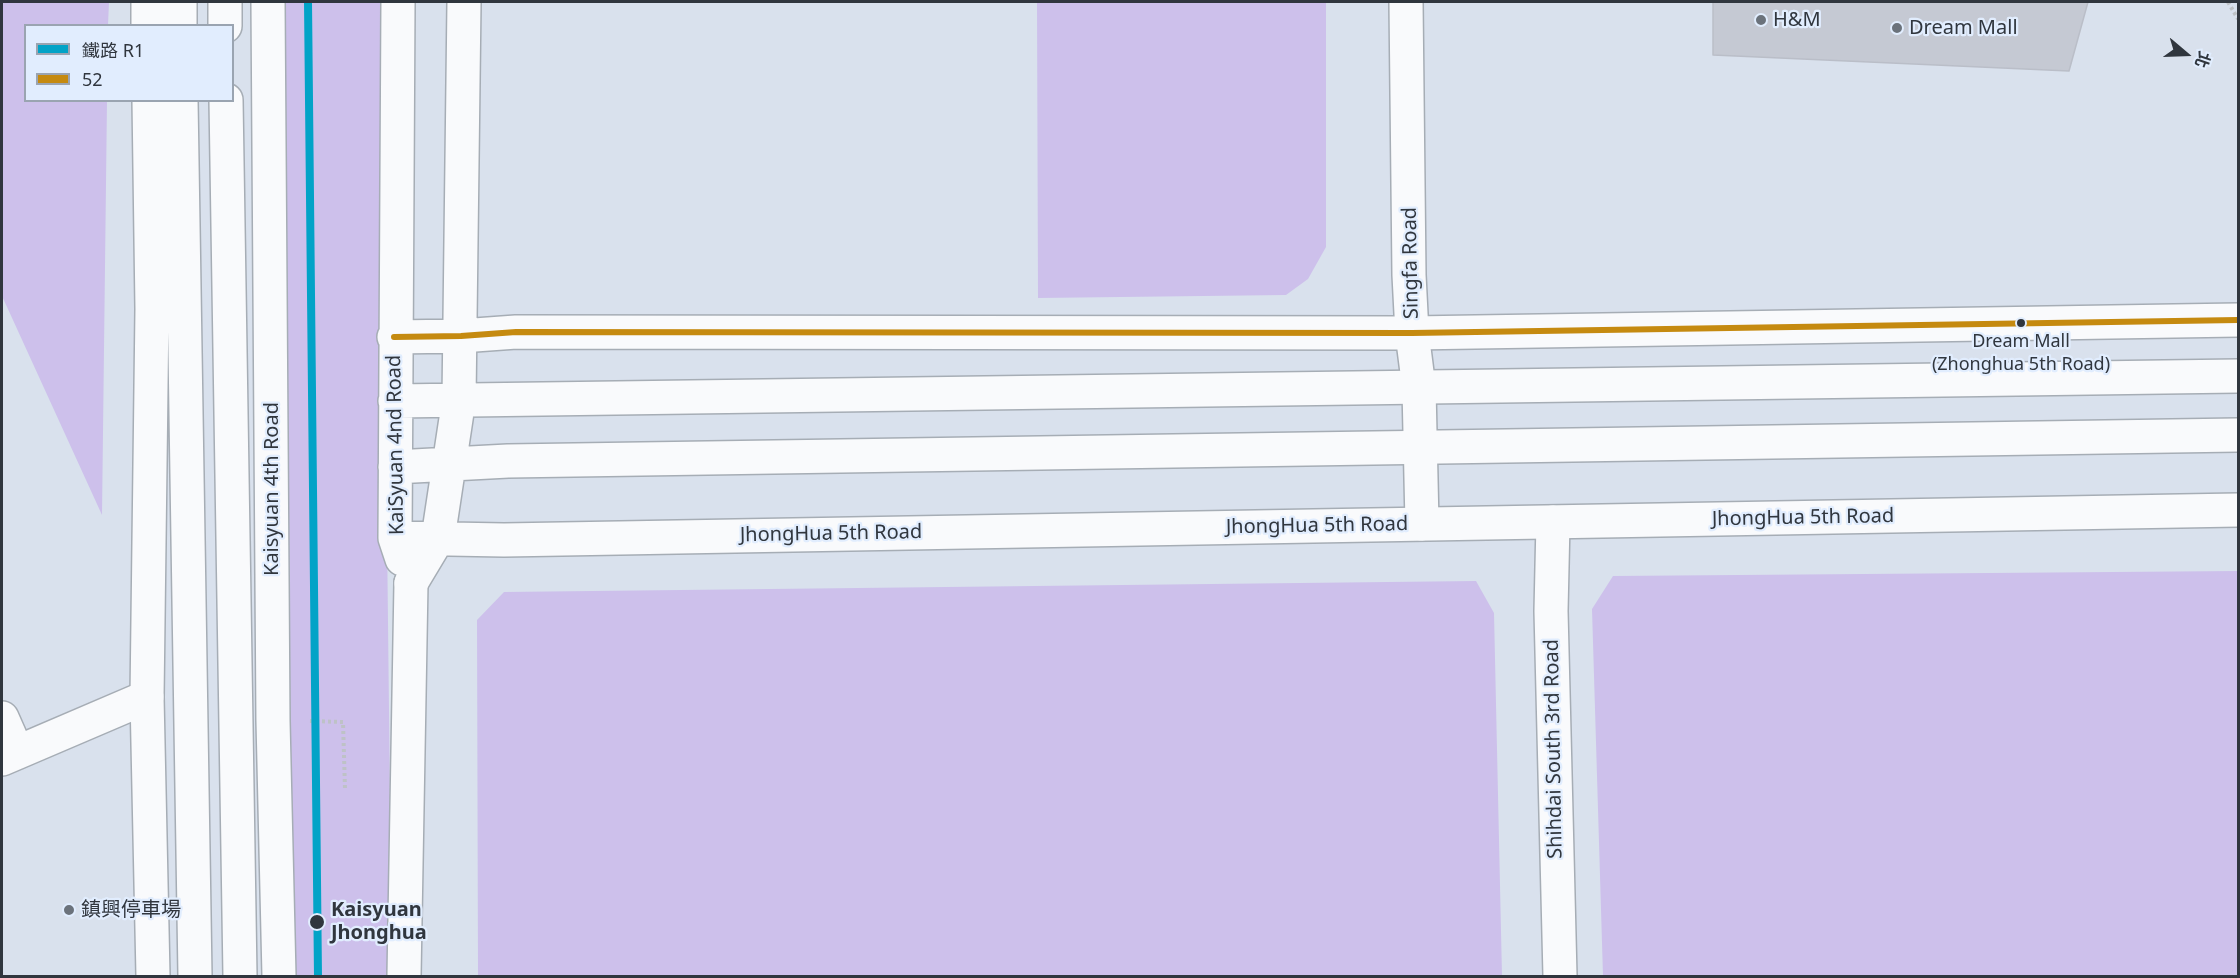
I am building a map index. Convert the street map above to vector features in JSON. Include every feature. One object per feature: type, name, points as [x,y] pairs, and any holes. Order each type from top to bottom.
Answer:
[{"type":"street","points":[[148,2],[148,24]]},
{"type":"street","points":[[180,2],[180,24]]},
{"type":"street","points":[[225,2],[225,24]]},
{"type":"street","name":"Kaisyuan 4th Road","points":[[268,2],[273,709],[279,976]]},
{"type":"street","name":"KaiSyuan 4nd Road","points":[[398,2],[394,337],[395,538],[411,583]]},
{"type":"street","name":"KaiSyuan 4nd Road","points":[[411,583],[438,538],[459,399],[464,2]]},
{"type":"street","name":"Singfa Road","points":[[1406,2],[1409,275],[1412,333],[1419,388],[1422,524]]},
{"type":"street","points":[[149,102],[152,309],[147,697],[153,976]]},
{"type":"street","points":[[181,102],[195,976]]},
{"type":"street","name":"Kaisyuan 4th Road","points":[[226,102],[240,976]]},
{"type":"street","points":[[394,337],[516,332],[1412,333],[2238,320]]},
{"type":"street","points":[[395,401],[459,399],[534,401],[2238,376]]},
{"type":"street","points":[[395,467],[508,461],[2238,435]]},
{"type":"street","name":"JhongHua 5th Road","points":[[395,538],[516,540],[2238,510]]},
{"type":"street","name":"Shihdai South 3rd Road","points":[[1553,522],[1551,611],[1560,976]]},
{"type":"street","points":[[404,976],[411,583]]},
{"type":"street","points":[[2,718],[9,755],[147,697]]},
{"type":"path","points":[[2228,2],[2238,19]]},
{"type":"path","points":[[343,722],[345,789]]},
{"type":"shaded area","points":[[2,2],[109,2],[108,24],[24,24],[24,102],[107,102],[102,515],[2,296]]},
{"type":"shaded area","points":[[279,2],[381,2],[392,976],[289,976]]},
{"type":"shaded area","points":[[1037,2],[1326,2],[1326,247],[1308,279],[1286,295],[1038,298]]},
{"type":"shaded area","points":[[2238,571],[2238,976],[1603,976],[1592,609],[1613,576]]},
{"type":"shaded area","points":[[1476,581],[1494,613],[1502,976],[478,976],[477,620],[504,592]]},
{"type":"building","name":"Dream Mall","points":[[1713,2],[2088,2],[2069,71],[1713,55]]},
{"type":"rail line","name":"R1","points":[[308,2],[318,976]]},
{"type":"transit line","name":"52","points":[[394,337],[516,332],[1412,333],[2238,320]]},
{"type":"place","name":"H&M","points":[[1761,20]]},
{"type":"place","name":"Dream Mall","points":[[1897,28]]},
{"type":"place","name":"Dream Mall (Zhonghua 5th Road)","points":[[2021,323]]},
{"type":"place","name":"鎮興停車場","points":[[69,910]]},
{"type":"place","name":"Kaisyuan Jhonghua","points":[[317,922]]}]
